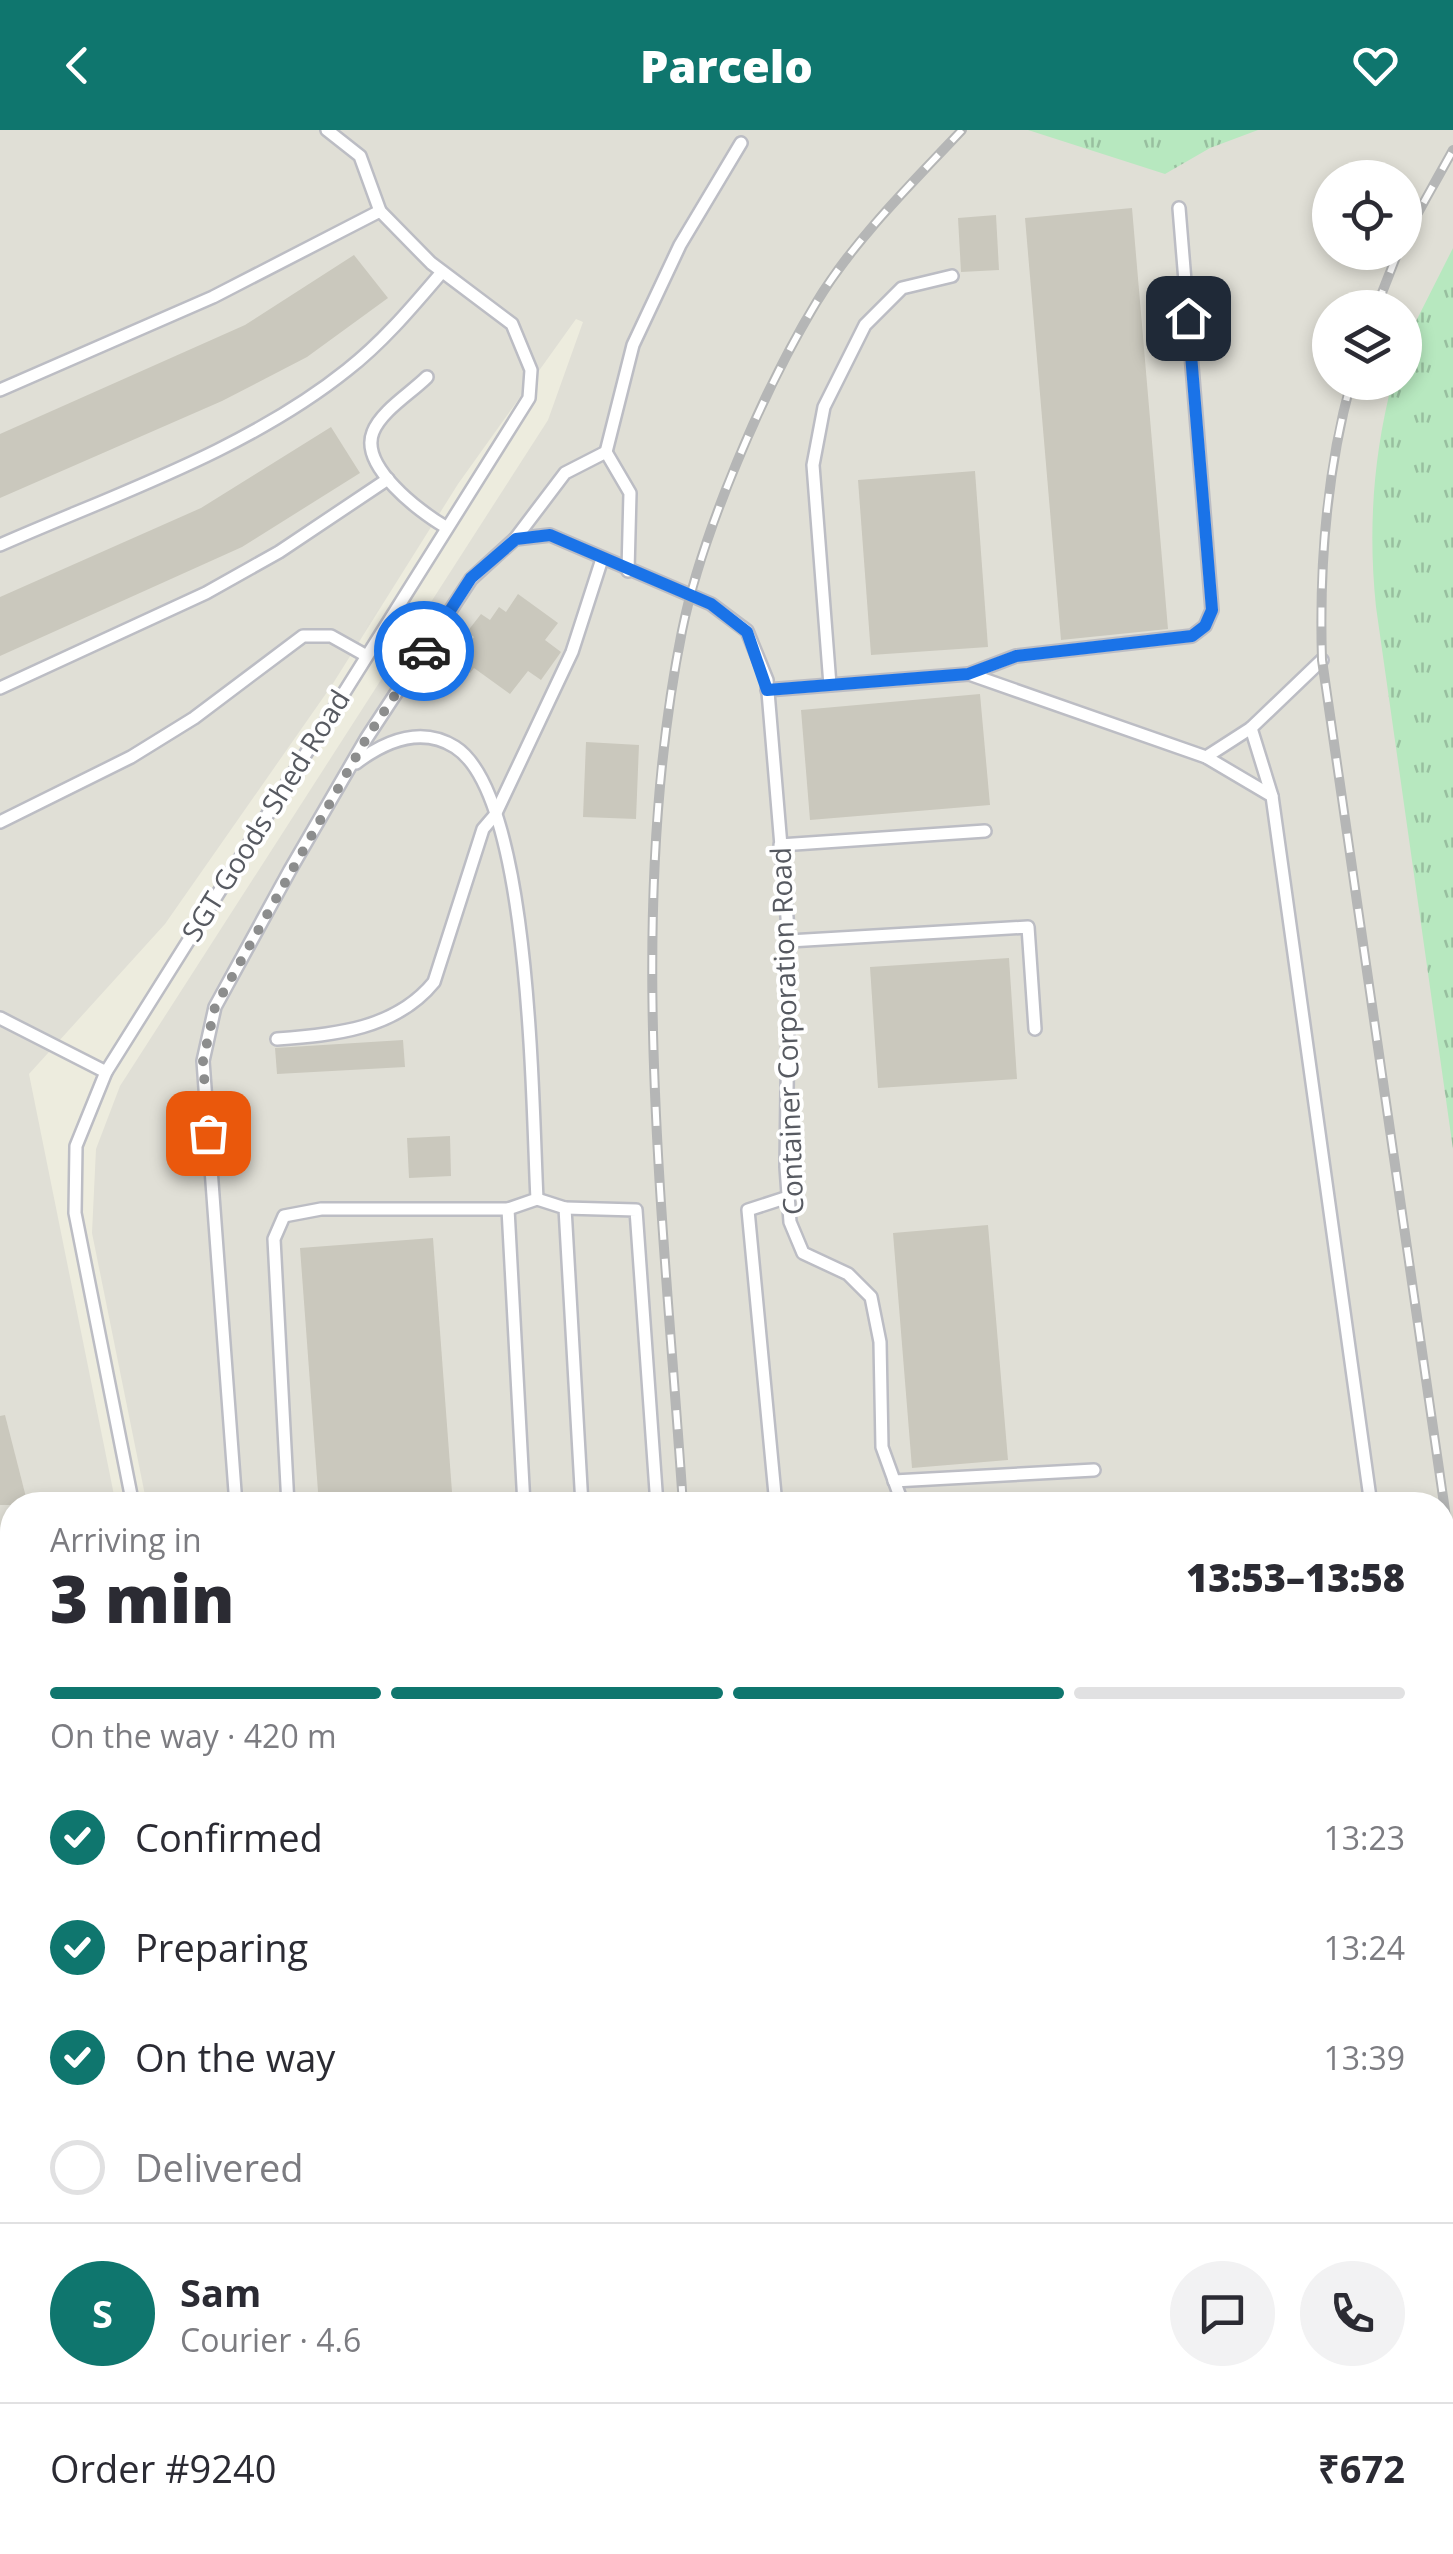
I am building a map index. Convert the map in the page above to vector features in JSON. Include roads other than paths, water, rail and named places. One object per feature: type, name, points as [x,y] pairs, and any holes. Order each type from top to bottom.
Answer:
[{"type":"lane","points":[[0,390],[213,297],[380,211],[360,156],[327,130]]},
{"type":"lane","points":[[628,572],[630,493],[606,452],[633,345],[680,246],[741,143]]},
{"type":"lane","points":[[767,690],[968,674],[1016,656],[1192,636],[1205,626],[1212,610],[1179,208]]},
{"type":"lane","name":"SGT Goods Shed Road","points":[[130,1492],[75,1213],[76,1146],[106,1072],[444,526],[524,407],[532,378],[512,324],[442,272],[380,211]]},
{"type":"lane","points":[[0,545],[162,474],[298,404],[373,348],[442,272]]},
{"type":"lane","points":[[830,685],[814,466],[824,406],[866,325],[902,288],[952,276]]},
{"type":"lane","points":[[427,377],[373,430],[374,459],[388,478],[444,526]]},
{"type":"lane","points":[[235,1492],[203,1061],[215,1007],[349,769],[471,578],[516,539],[566,473],[606,452]]},
{"type":"lane","points":[[0,688],[206,593],[279,552],[388,478]]},
{"type":"lane","name":"Container Corporation Road","points":[[516,539],[550,535],[628,572],[701,598],[747,632],[767,690],[789,941],[790,1222],[803,1254],[848,1274],[871,1298],[880,1342],[882,1447],[898,1492]]},
{"type":"lane","points":[[277,1039],[347,1034],[419,1001],[434,982],[483,829],[495,815],[572,652],[602,559]]},
{"type":"lane","points":[[0,822],[132,758],[194,718],[302,636],[330,636],[364,654]]},
{"type":"lane","points":[[1206,756],[1251,728],[1322,660]]},
{"type":"lane","points":[[968,674],[1206,756],[1272,796]]},
{"type":"lane","points":[[1251,728],[1272,796],[1369,1492]]},
{"type":"lane","points":[[349,769],[383,743],[414,736],[455,747],[482,780],[495,815],[523,954],[537,1198]]},
{"type":"lane","points":[[780,845],[985,832]]},
{"type":"lane","points":[[789,941],[1028,927],[1035,1029]]},
{"type":"lane","points":[[0,1018],[106,1072]]},
{"type":"lane","points":[[775,1492],[748,1210],[788,1197]]},
{"type":"lane","points":[[287,1492],[274,1239],[284,1216],[320,1209],[508,1208],[537,1198],[565,1208],[636,1210],[657,1492]]},
{"type":"lane","points":[[508,1208],[523,1492]]},
{"type":"lane","points":[[565,1208],[581,1492]]},
{"type":"lane","points":[[894,1480],[1094,1470]]},
{"type":"railway","points":[[682,1492],[659,1177],[652,957],[655,847],[665,738],[682,631],[719,506],[756,418],[796,338],[848,257],[962,130]]},
{"type":"railway","points":[[1422,206],[1453,150]]},
{"type":"railway","points":[[1383,290],[1391,270]]},
{"type":"railway","points":[[1346,400],[1326,520],[1322,660],[1442,1492]]}]
